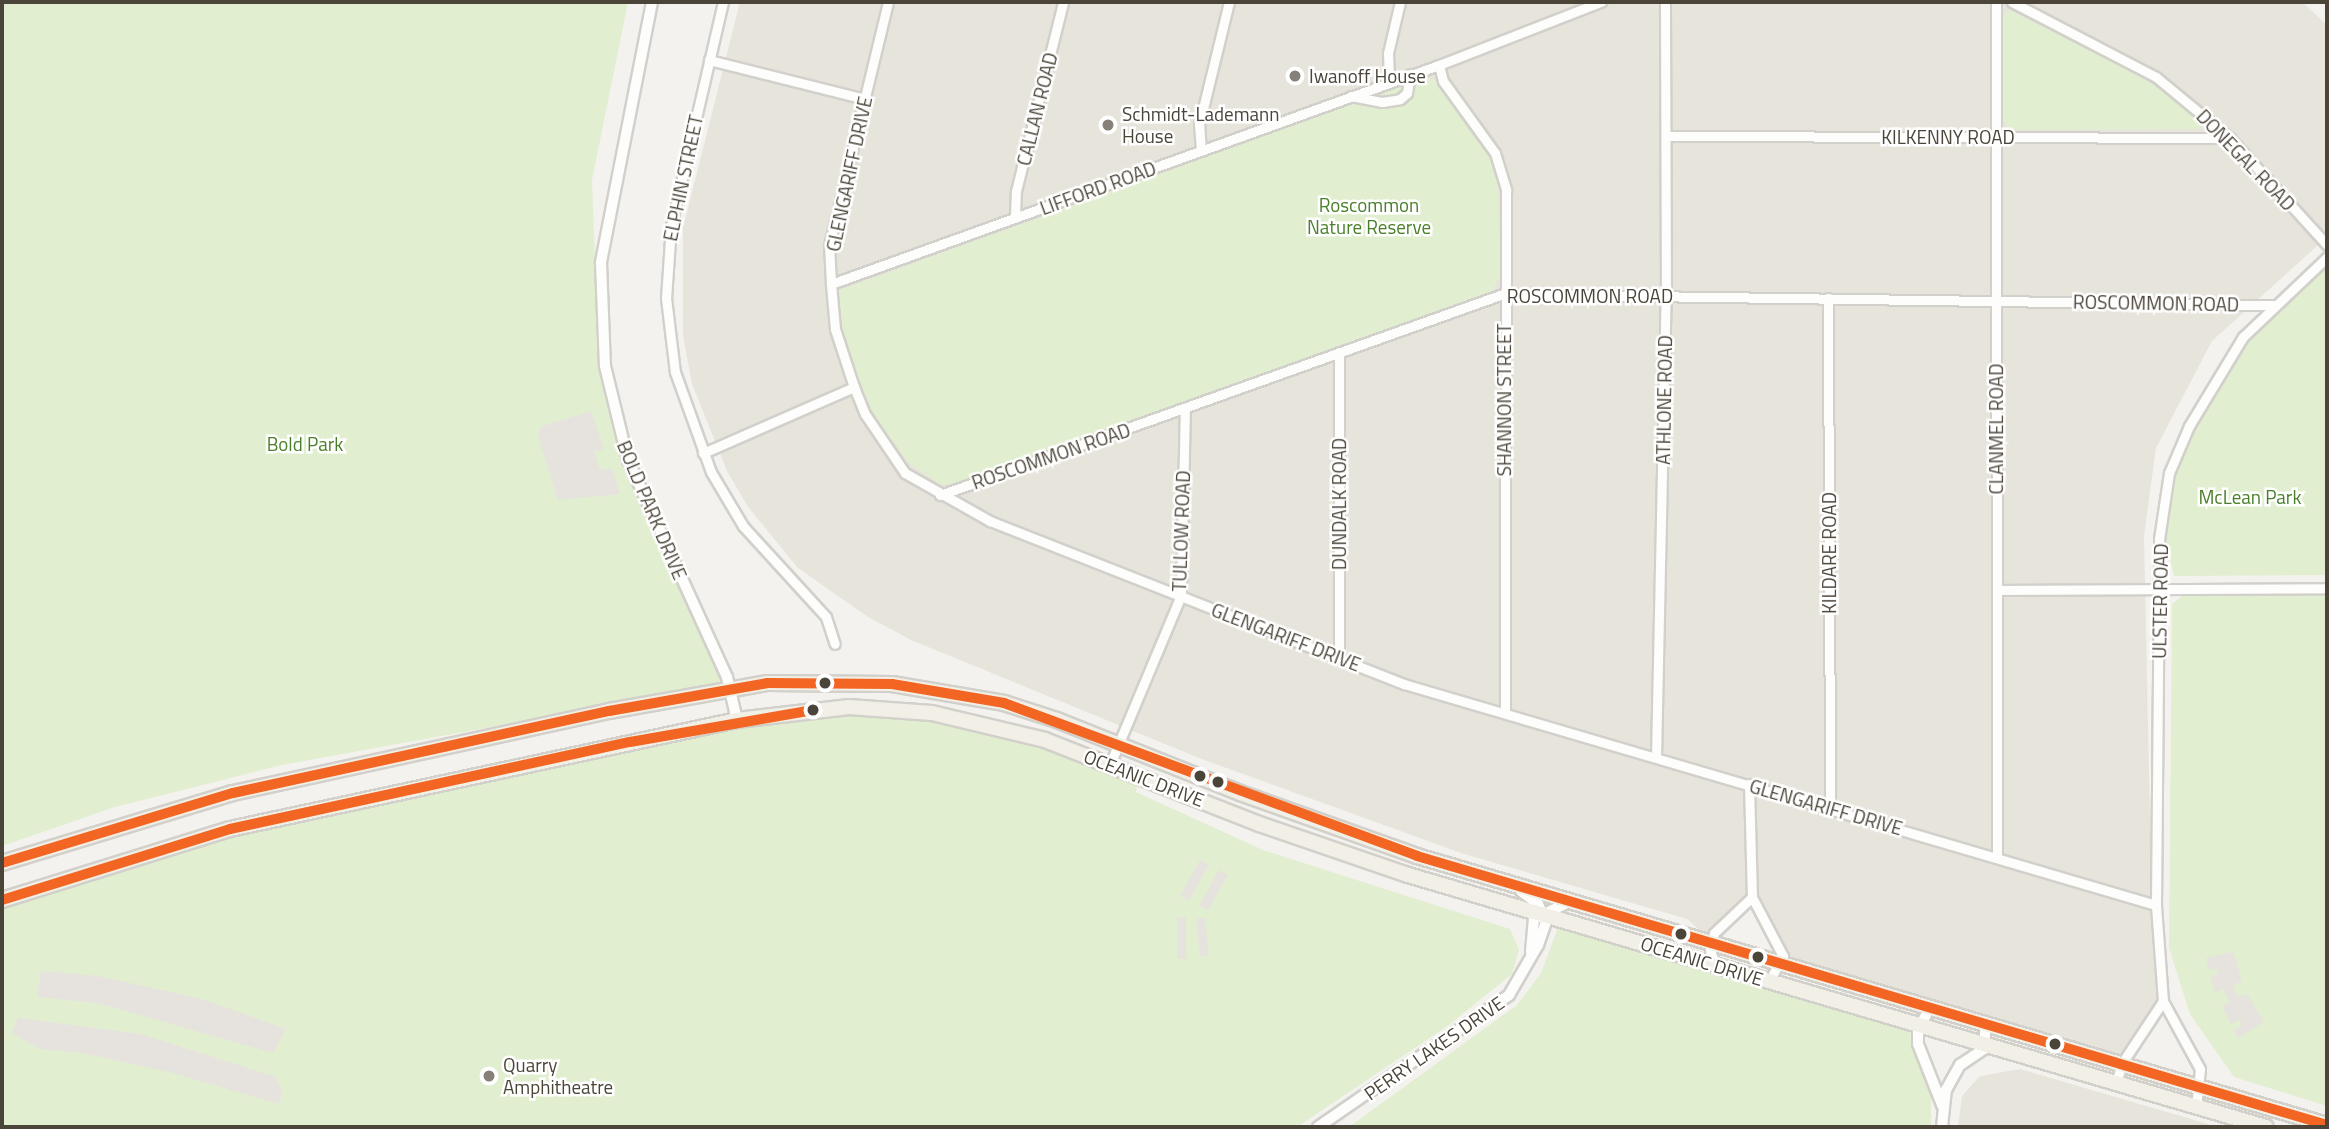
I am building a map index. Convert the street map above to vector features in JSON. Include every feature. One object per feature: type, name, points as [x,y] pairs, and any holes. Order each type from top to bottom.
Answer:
[{"type":"main road","name":"OCEANIC DRIVE","points":[[2,863],[233,793],[731,687],[807,681],[892,684],[1004,704],[1118,743],[1354,835],[2327,1125]]},
{"type":"main road","name":"OCEANIC DRIVE","points":[[2,900],[230,829],[737,720],[849,707],[932,713],[996,725],[1110,764],[1313,844],[2266,1127]]},
{"type":"street","name":"BOLD PARK DRIVE","points":[[652,2],[601,262],[605,366],[628,460],[731,687],[737,720]]},
{"type":"street","name":"ELPHIN STREET","points":[[723,2],[676,200],[667,283],[679,392],[703,453],[749,536],[826,617],[835,643]]},
{"type":"street","name":"GLENGARIFF DRIVE","points":[[888,2],[829,245],[835,329],[854,387],[865,414],[905,473],[940,495],[990,520],[1404,684],[1830,807],[2156,905]]},
{"type":"street","name":"CALLAN ROAD","points":[[1015,217],[1016,191],[1063,2]]},
{"type":"street","points":[[1201,151],[1199,125],[1230,2]]},
{"type":"street","points":[[1389,81],[1388,52],[1400,2]]},
{"type":"street","name":"LIFFORD ROAD","points":[[831,284],[1439,65],[1601,2]]},
{"type":"street","name":"ATHLONE ROAD","points":[[1656,757],[1667,296],[1665,2]]},
{"type":"street","name":"CLANMEL ROAD","points":[[1996,2],[1997,857]]},
{"type":"street","name":"DONEGAL ROAD","points":[[2012,2],[2155,77],[2230,138],[2327,245]]},
{"type":"street","points":[[709,60],[865,99]]},
{"type":"street","name":"SHANNON STREET","points":[[1439,65],[1443,81],[1495,153],[1506,190],[1503,294],[1505,712]]},
{"type":"street","points":[[1351,96],[1382,102],[1401,99],[1407,93],[1410,74]]},
{"type":"street","name":"KILKENNY ROAD","points":[[1667,136],[2230,138]]},
{"type":"street","name":"ULSTER ROAD","points":[[2196,1107],[2201,1086],[2200,1069],[2163,1001],[2156,905],[2160,539],[2169,473],[2216,376],[2243,337],[2327,257]]},
{"type":"street","name":"ROSCOMMON ROAD","points":[[940,495],[1503,294],[2274,305]]},
{"type":"street","name":"KILDARE ROAD","points":[[1828,298],[1830,807]]},
{"type":"street","name":"DUNDALK ROAD","points":[[1339,352],[1339,657]]},
{"type":"street","points":[[703,453],[854,387]]},
{"type":"street","name":"TULLOW ROAD","points":[[1110,764],[1181,595],[1185,409]]},
{"type":"street","points":[[1997,590],[2327,588]]},
{"type":"street","points":[[1749,784],[1752,897],[1779,943],[1781,963],[1769,981]]},
{"type":"street","points":[[1498,879],[1531,896],[1544,913],[1573,901]]},
{"type":"street","points":[[1714,965],[1711,943],[1714,933],[1752,897]]},
{"type":"street","name":"PERRY LAKES DRIVE","points":[[1318,1127],[1486,1015],[1509,995],[1542,936],[1544,913]]},
{"type":"street","points":[[2116,1083],[2122,1063],[2163,1001]]},
{"type":"street","points":[[1930,1007],[1920,1025],[1918,1044],[1942,1105]]},
{"type":"street","points":[[1942,1127],[1942,1105],[1954,1073],[1986,1045],[1986,1023]]},
{"type":"shaded area","points":[[740,2],[2302,2],[2327,25],[2327,237],[2212,341],[2156,448],[2144,536],[2152,910],[2158,1000],[2150,1020],[2117,1057],[1785,962],[1781,938],[1756,897],[1709,938],[1687,919],[1461,853],[1199,758],[911,640],[868,617],[798,568],[748,507],[727,471],[692,384],[683,336],[683,228]]},
{"type":"shaded area","points":[[591,411],[604,449],[594,452],[600,469],[612,469],[620,494],[558,500],[537,433],[543,426]]},
{"type":"shaded area","points":[[1200,860],[1209,865],[1189,901],[1180,896]]},
{"type":"shaded area","points":[[1219,870],[1228,875],[1208,911],[1199,906]]},
{"type":"shaded area","points":[[1177,917],[1186,917],[1186,959],[1177,959]]},
{"type":"shaded area","points":[[1205,918],[1209,956],[1200,957],[1196,919]]},
{"type":"shaded area","points":[[2233,952],[2242,981],[2233,985],[2238,997],[2247,994],[2264,1022],[2238,1038],[2234,1030],[2242,1025],[2240,1020],[2231,1024],[2222,1007],[2230,1002],[2223,989],[2215,993],[2210,976],[2218,974],[2217,969],[2209,970],[2206,958]]},
{"type":"shaded area","points":[[41,971],[98,976],[202,999],[286,1029],[273,1053],[97,1003],[37,997]]},
{"type":"shaded area","points":[[18,1018],[141,1034],[276,1077],[282,1092],[279,1104],[173,1073],[82,1053],[39,1049],[12,1033]]},
{"type":"shaded area","points":[[2020,1069],[2218,1127],[1958,1127],[1962,1096],[1980,1076]]},
{"type":"green space","name":"Bold Park","points":[[2,2],[628,2],[592,180],[599,369],[623,468],[727,684],[282,765],[115,807],[2,846]]},
{"type":"green space","points":[[2009,10],[2106,56],[2169,94],[2199,118],[2201,129],[2009,130],[2002,120],[2002,17]]},
{"type":"green space","name":"Roscommon Nature Reserve","points":[[1420,79],[1433,79],[1442,86],[1486,146],[1498,176],[1500,276],[1491,293],[951,485],[939,484],[908,462],[866,405],[840,333],[840,290]]},
{"type":"green space","name":"McLean Park","points":[[2327,266],[2327,575],[2174,576],[2166,540],[2174,478],[2193,430],[2219,379],[2248,340]]},
{"type":"green space","points":[[2185,594],[2327,594],[2327,1106],[2234,1077],[2190,1014],[2169,948],[2172,604]]},
{"type":"green space","points":[[839,714],[931,718],[1042,745],[1138,781],[1136,792],[1263,850],[1510,929],[1519,950],[1512,974],[1449,1025],[1297,1127],[2,1127],[2,906],[232,835],[739,726]]},
{"type":"green space","points":[[1559,925],[1908,1028],[1931,1090],[1931,1127],[1349,1127],[1517,1005],[1541,973]]},
{"type":"transit line","points":[[2,863],[233,793],[609,711],[767,683],[892,684],[1004,703],[1417,856],[2327,1125]]},
{"type":"transit line","points":[[2,900],[230,829],[630,742],[813,710]]},
{"type":"place","name":"Iwanoff House","points":[[1295,76]]},
{"type":"place","name":"Schmidt-Lademann House","points":[[1108,125]]},
{"type":"place","name":"Quarry Amphitheatre","points":[[489,1076]]}]
